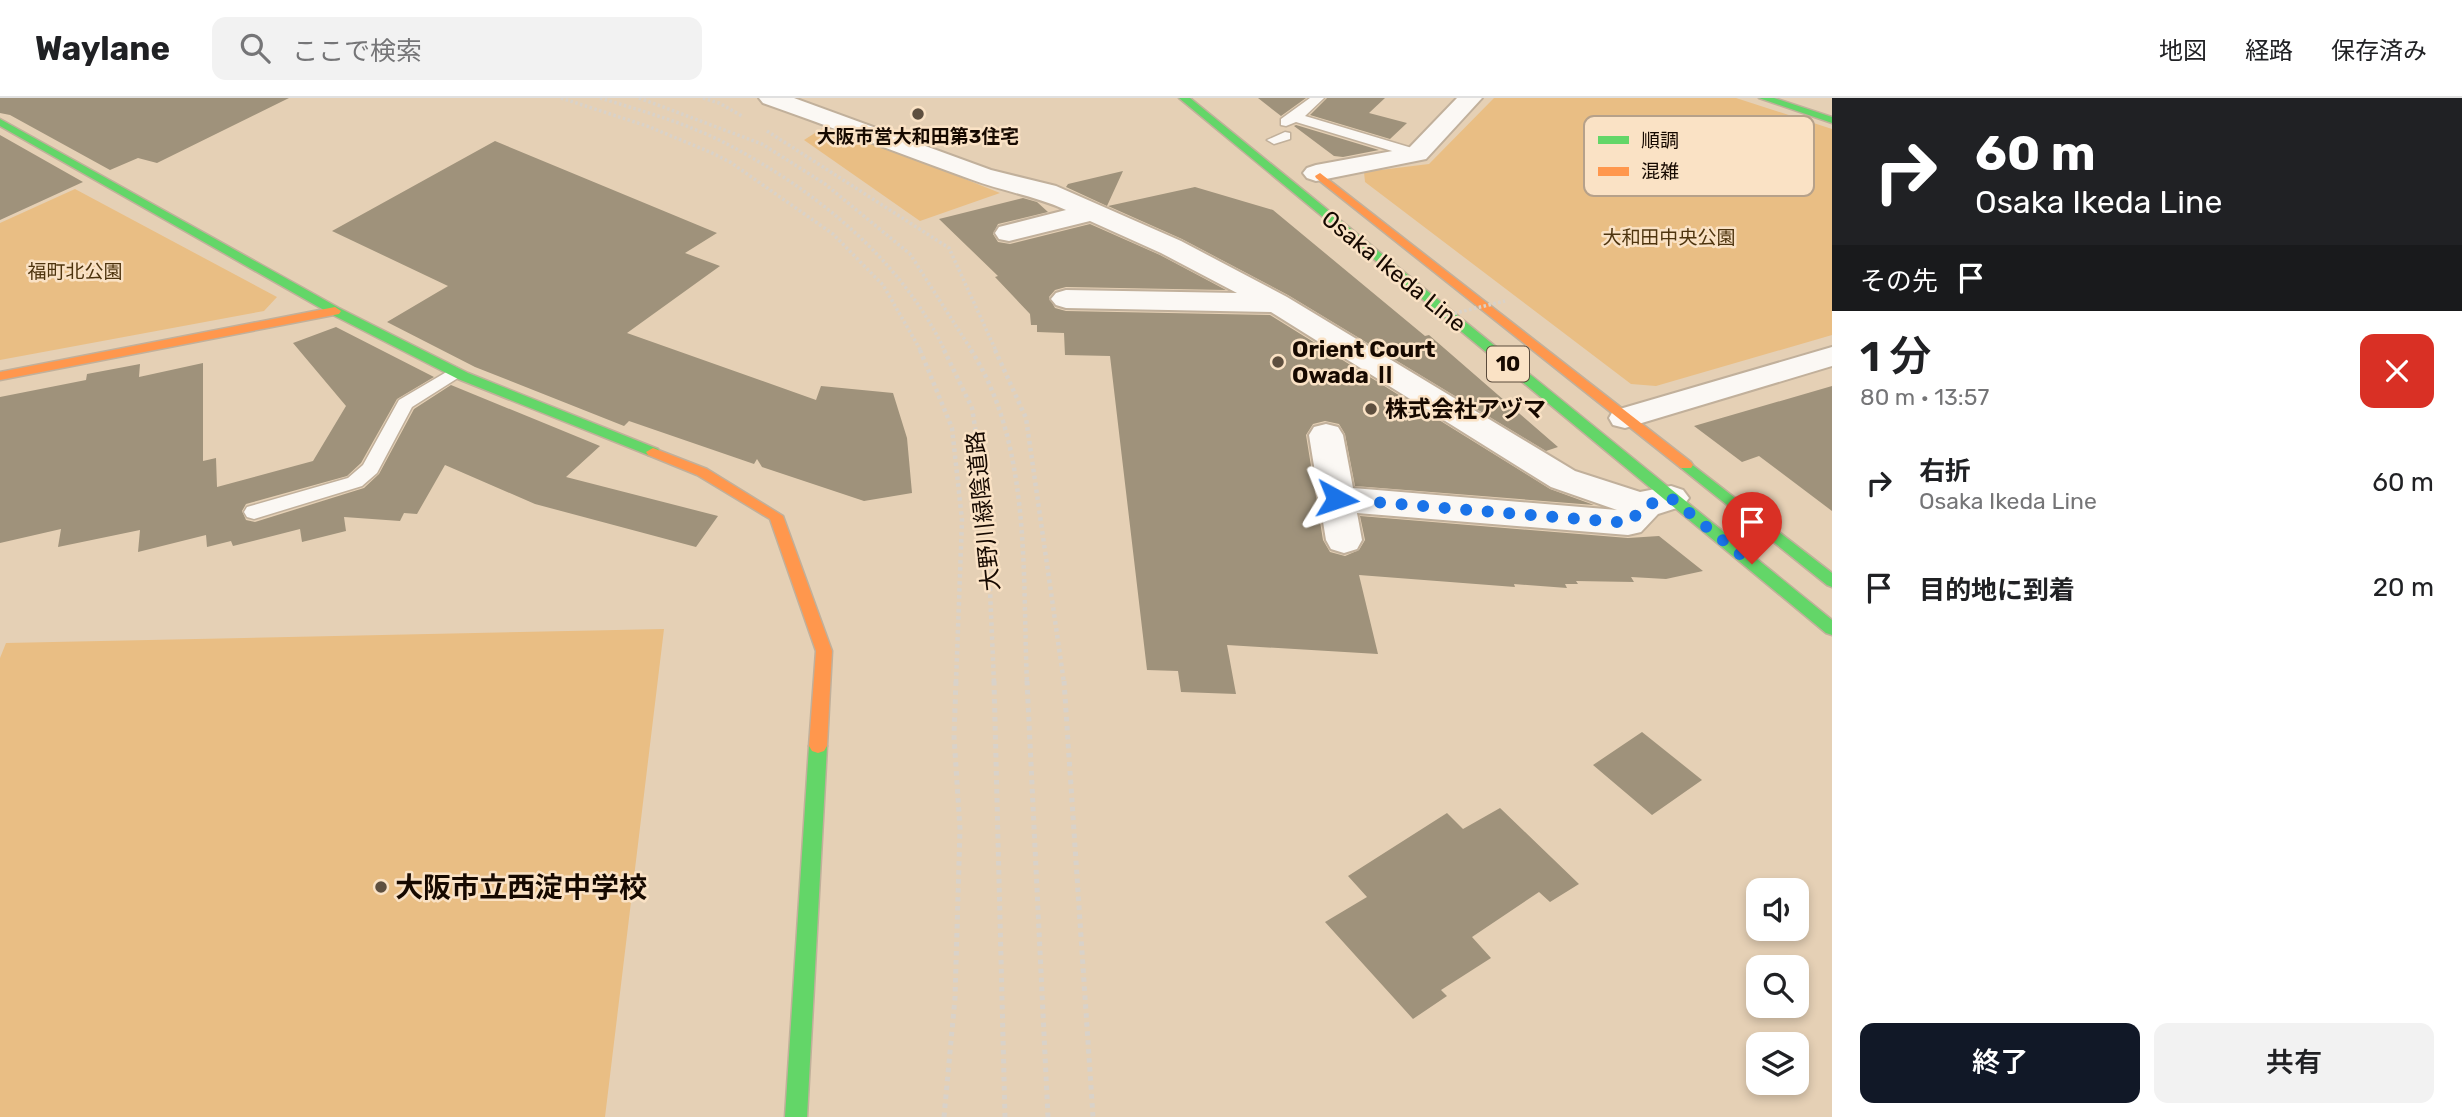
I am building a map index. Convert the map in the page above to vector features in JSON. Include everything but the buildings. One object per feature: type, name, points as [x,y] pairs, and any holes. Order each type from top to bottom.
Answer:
[{"type":"street","points":[[771,98],[884,137],[982,175],[1047,192],[1171,247],[1276,303],[1563,479],[1623,501],[1658,502]]},
{"type":"street","name":"Osaka Ikeda Line","points":[[1184,98],[1658,502],[1832,629]]},
{"type":"street","points":[[1764,98],[1832,120]]},
{"type":"street","points":[[1311,169],[1417,154],[1467,99]]},
{"type":"street","points":[[0,122],[335,311],[455,372],[702,472],[776,516],[824,651],[796,1117]]},
{"type":"street","name":"Osaka Ikeda Line","points":[[1311,169],[1832,581]]},
{"type":"street","points":[[1009,233],[1093,212]]},
{"type":"street","points":[[1066,299],[1276,303]]},
{"type":"street","points":[[0,376],[335,311]]},
{"type":"street","points":[[1625,418],[1832,356]]},
{"type":"street","points":[[1326,435],[1344,540]]},
{"type":"street","points":[[1337,499],[1628,523],[1658,502]]},
{"type":"lane","points":[[1318,98],[1282,134],[1417,154]]},
{"type":"lane","points":[[254,512],[355,482],[370,469],[405,404],[455,372]]},
{"type":"path","points":[[561,98],[656,128],[713,153],[834,234],[883,285],[921,352],[953,428],[962,520],[954,736],[960,829],[955,998],[944,1117]]},
{"type":"path","name":"大野川緑陰道路","points":[[600,98],[670,120],[723,142],[766,166],[840,219],[894,272],[929,321],[972,408],[986,497],[992,595],[1005,1117]]},
{"type":"path","name":"大野川緑陰道路","points":[[639,98],[674,108],[762,144],[825,184],[910,254],[983,369],[1007,435],[1019,508],[1048,1117]]},
{"type":"path","points":[[703,98],[719,103],[754,123]]},
{"type":"path","points":[[765,130],[948,248],[1026,418],[1063,662],[1093,1117]]},
{"type":"path","points":[[1436,318],[1505,301]]},
{"type":"green space","name":"大和田中央公園","points":[[1494,98],[1736,98],[1792,116],[1584,116],[1584,196],[1814,196],[1814,123],[1832,129],[1832,335],[1656,386],[1631,384],[1365,182],[1364,172],[1429,164]]},
{"type":"green space","points":[[826,126],[1000,193],[920,221],[804,140]]},
{"type":"green space","name":"福町北公園","points":[[75,189],[277,297],[264,311],[0,360],[0,223]]},
{"type":"green space","name":"大阪市立西淀中学校","points":[[664,629],[605,1117],[0,1117],[0,658],[6,643]]},
{"type":"traffic: fast","points":[[1184,98],[1832,629]]},
{"type":"traffic: fast","points":[[1764,98],[1832,120]]},
{"type":"traffic: fast","points":[[0,122],[335,311],[463,376],[653,452]]},
{"type":"traffic: fast","points":[[1686,465],[1832,581]]},
{"type":"traffic: fast","points":[[796,1117],[818,746]]},
{"type":"traffic: slow","points":[[1320,176],[1686,465]]},
{"type":"traffic: slow","points":[[0,376],[335,311]]},
{"type":"traffic: slow","points":[[653,452],[702,472],[776,516],[824,651],[818,746]]},
{"type":"place","name":"大阪市営大和田第3住宅","points":[[918,114]]},
{"type":"place","name":"Orient Court Owada Ⅱ","points":[[1278,362]]},
{"type":"place","name":"株式会社アヅマ","points":[[1371,409]]},
{"type":"place","name":"大阪市立西淀中学校","points":[[381,887]]},
{"type":"route","points":[[1337,499],[1628,523],[1646,505],[1671,498],[1752,564]]}]
